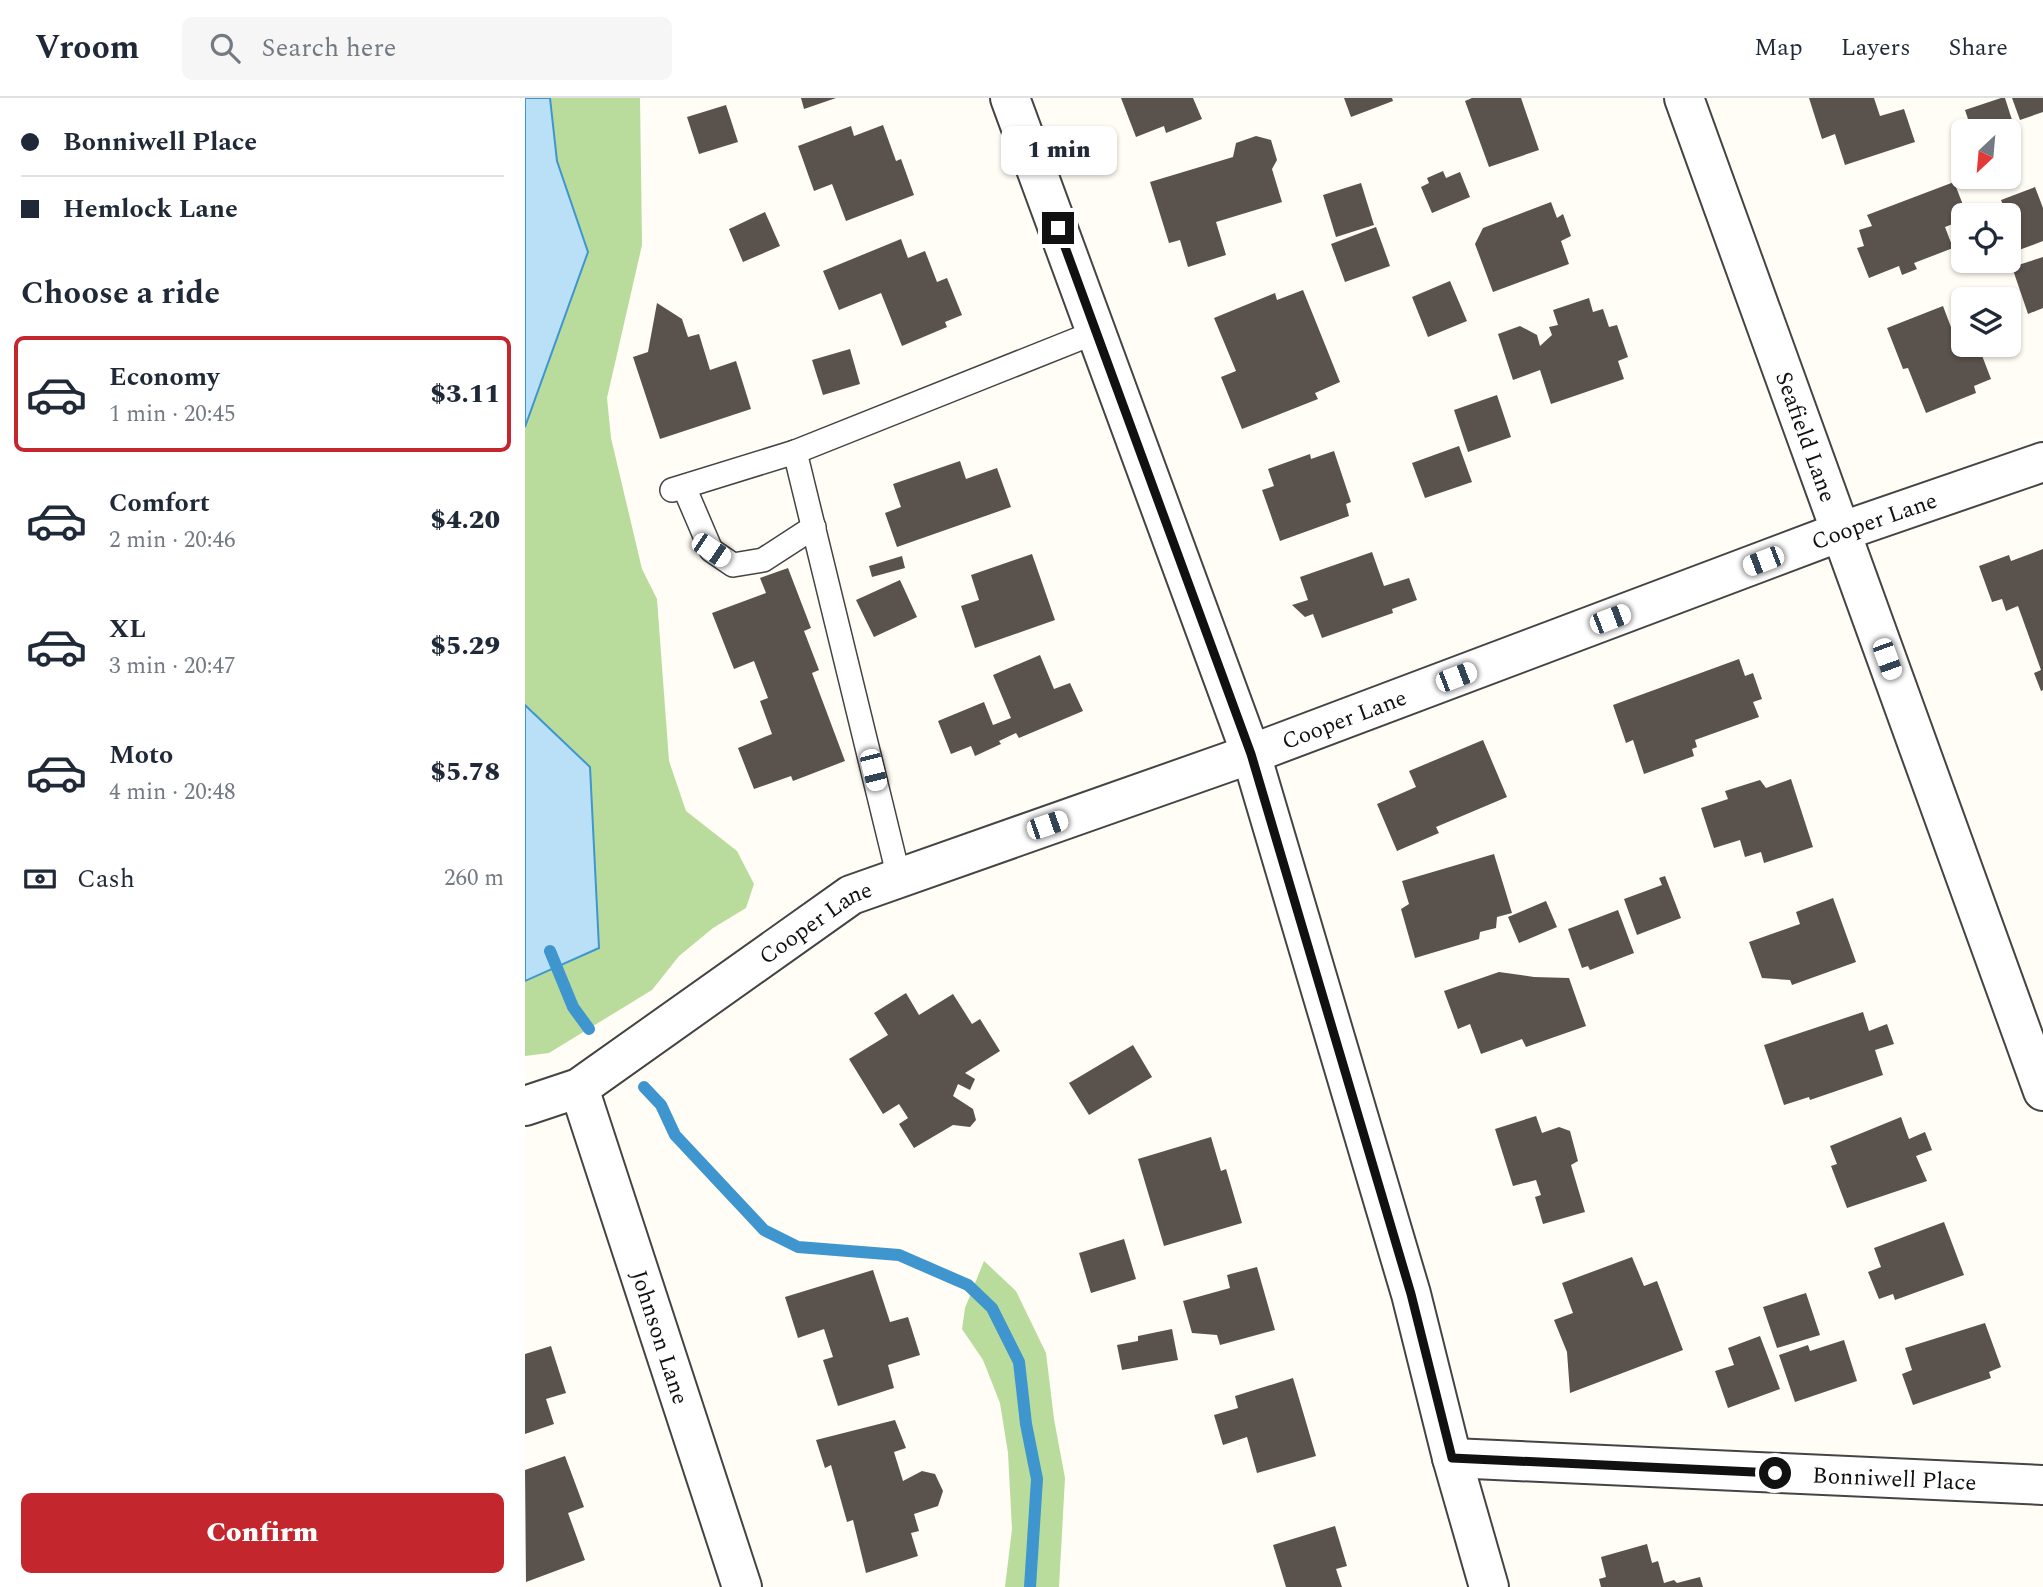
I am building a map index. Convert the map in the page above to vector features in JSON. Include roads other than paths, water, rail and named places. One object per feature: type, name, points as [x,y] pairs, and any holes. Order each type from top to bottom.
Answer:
[{"type":"street","points":[[1010,98],[1251,754],[1411,1294],[1452,1458],[1489,1587]]},
{"type":"street","name":"Seafield Lane","points":[[1684,98],[2043,1091]]},
{"type":"street","name":"Cooper Lane","points":[[525,1106],[579,1088],[851,895],[1251,754],[1840,532],[2043,462]]},
{"type":"street","name":"Johnson Lane","points":[[579,1088],[742,1587]]},
{"type":"street","name":"Bonniwell Place","points":[[1452,1458],[2043,1485]]},
{"type":"lane","points":[[814,527],[763,560],[733,565],[711,550],[678,489],[795,452],[1096,332]]},
{"type":"lane","points":[[795,452],[899,878]]},
{"type":"water","points":[[525,98],[550,98],[557,161],[588,252],[525,427]]},
{"type":"water","points":[[525,705],[590,767],[599,948],[525,981]]},
{"type":"waterway","points":[[550,951],[573,1007],[589,1029]]},
{"type":"waterway","points":[[644,1087],[661,1105],[675,1135],[764,1230],[798,1247],[899,1255],[968,1285],[992,1308],[1019,1362],[1026,1424],[1037,1479],[1030,1587]]}]
